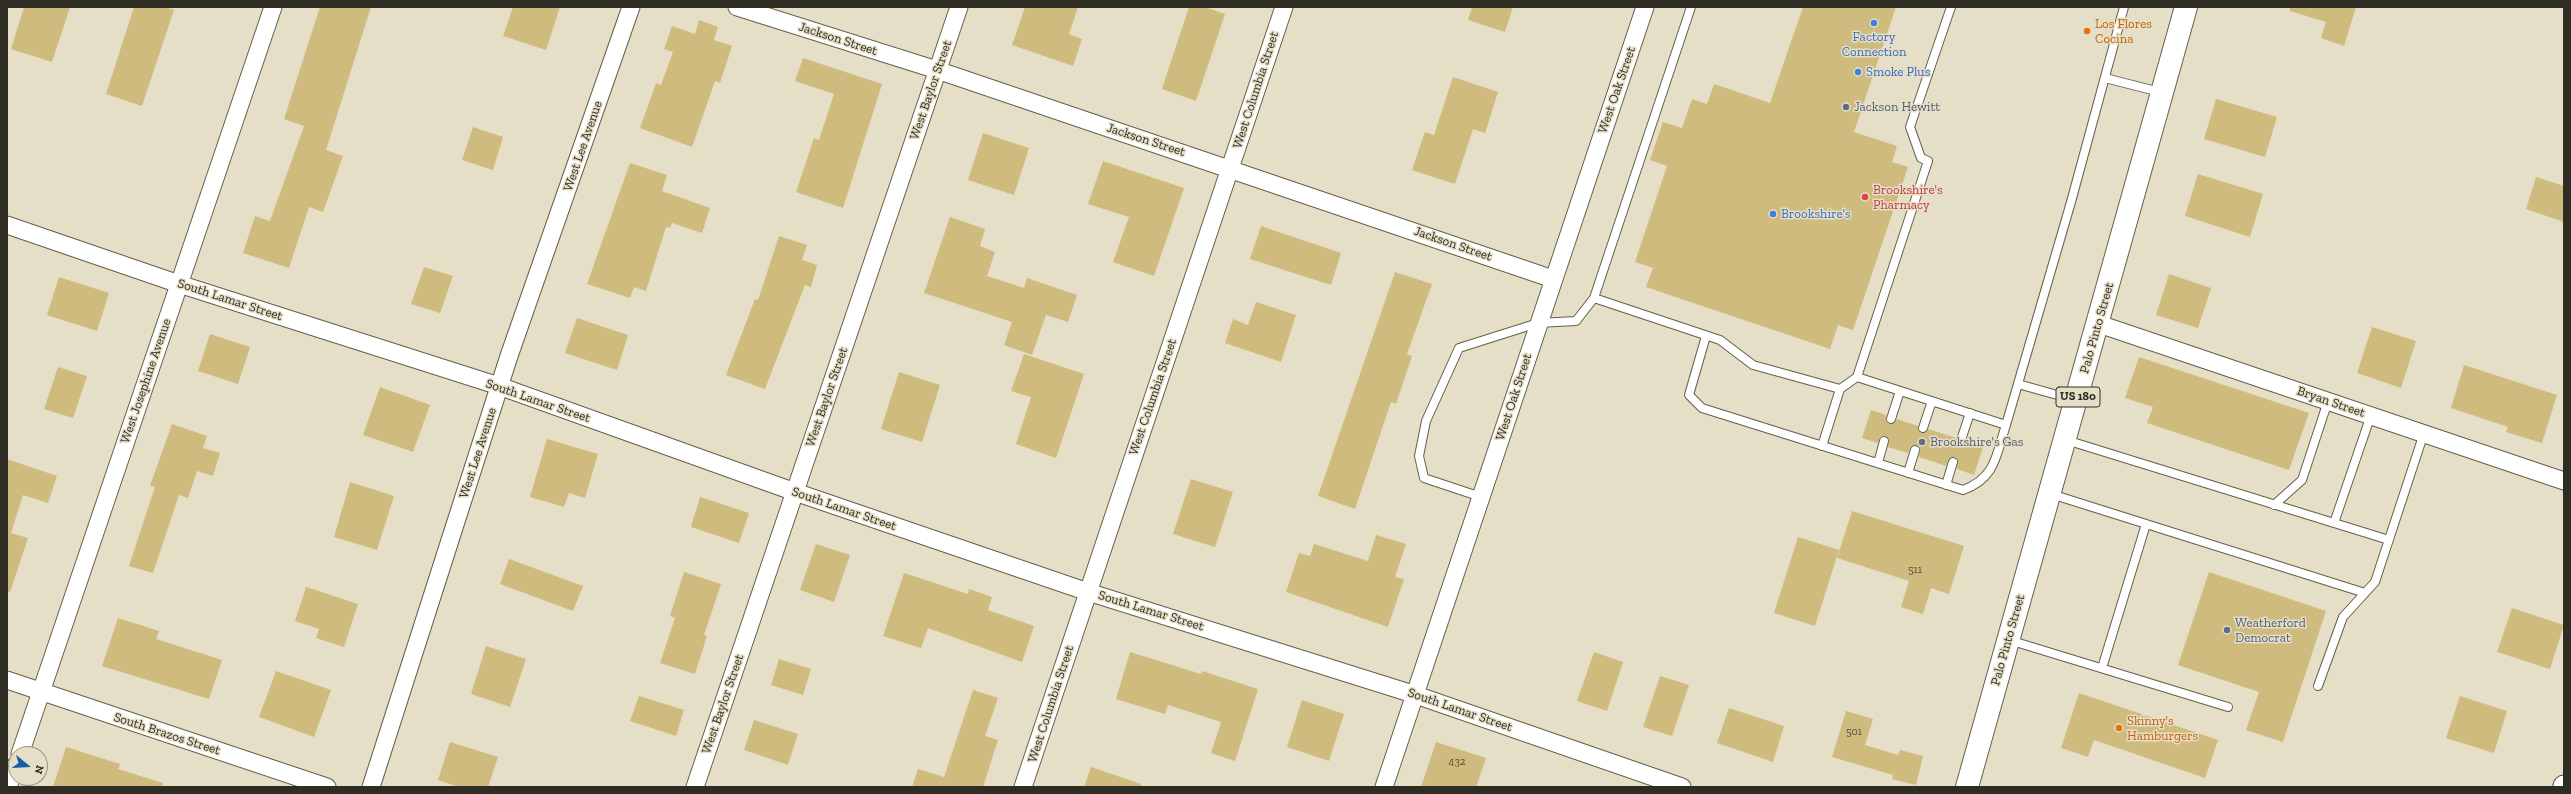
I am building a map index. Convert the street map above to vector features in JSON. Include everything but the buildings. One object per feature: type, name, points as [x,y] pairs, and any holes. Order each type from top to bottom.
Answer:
[{"type":"main road","name":"Palo Pinto Street","points":[[1967,787],[2099,324],[2186,7]]},
{"type":"street","name":"West Josephine Avenue","points":[[23,746],[273,7]]},
{"type":"street","name":"West Lee Avenue","points":[[371,787],[499,386],[631,7]]},
{"type":"street","name":"Jackson Street","points":[[737,7],[938,70],[1553,279]]},
{"type":"street","name":"West Baylor Street","points":[[695,787],[959,7]]},
{"type":"street","name":"West Columbia Street","points":[[1023,787],[1284,7]]},
{"type":"street","name":"West Oak Street","points":[[1384,787],[1413,694],[1645,7]]},
{"type":"street","name":"South Lamar Street","points":[[7,225],[179,284],[499,386],[795,492],[1088,592],[1413,694],[1682,787]]},
{"type":"street","name":"Bryan Street","points":[[2099,324],[2564,480]]},
{"type":"street","name":"South Brazos Street","points":[[7,680],[327,787]]},
{"type":"lane","points":[[1480,497],[1424,478],[1419,456],[1426,421],[1459,348],[1538,323],[1576,321],[1594,298],[1691,7]]},
{"type":"lane","points":[[1822,446],[1840,389],[1857,377],[1928,161],[1921,158],[1910,127],[1951,7]]},
{"type":"lane","points":[[1706,336],[1689,395],[1702,408],[1963,490],[1978,484],[1991,471],[2006,425],[2124,7]]},
{"type":"lane","points":[[2105,78],[2162,92]]},
{"type":"lane","points":[[1594,298],[1720,340],[1753,365],[1840,389]]},
{"type":"lane","points":[[1857,377],[2006,425]]},
{"type":"lane","points":[[2018,384],[2076,401]]},
{"type":"lane","points":[[1891,419],[1900,391]]},
{"type":"lane","points":[[1923,428],[1932,401]]},
{"type":"lane","points":[[2274,505],[2302,480],[2328,401]]},
{"type":"lane","points":[[1961,440],[1970,413]]},
{"type":"lane","points":[[2334,523],[2371,415]]},
{"type":"lane","points":[[2318,686],[2343,617],[2375,582],[2424,433]]},
{"type":"lane","points":[[2066,439],[2389,540]]},
{"type":"lane","points":[[1878,463],[1884,441]]},
{"type":"lane","points":[[1908,473],[1915,450]]},
{"type":"lane","points":[[1946,485],[1953,462]]},
{"type":"lane","points":[[2050,493],[2365,593]]},
{"type":"lane","points":[[2102,668],[2146,524]]},
{"type":"lane","points":[[2008,640],[2228,707]]},
{"type":"place","name":"Factory Connection","points":[[1874,23]]},
{"type":"place","name":"Los Flores Cocina","points":[[2087,31]]},
{"type":"place","name":"Smoke Plus","points":[[1858,72]]},
{"type":"place","name":"Jackson Hewitt","points":[[1846,107]]},
{"type":"place","name":"Brookshire's Pharmacy","points":[[1865,197]]},
{"type":"place","name":"Brookshire's","points":[[1773,214]]},
{"type":"place","name":"Brookshire's Gas","points":[[1922,442]]},
{"type":"place","name":"Weatherford Democrat","points":[[2227,630]]},
{"type":"place","name":"Skinny's Hamburgers","points":[[2119,728]]}]
